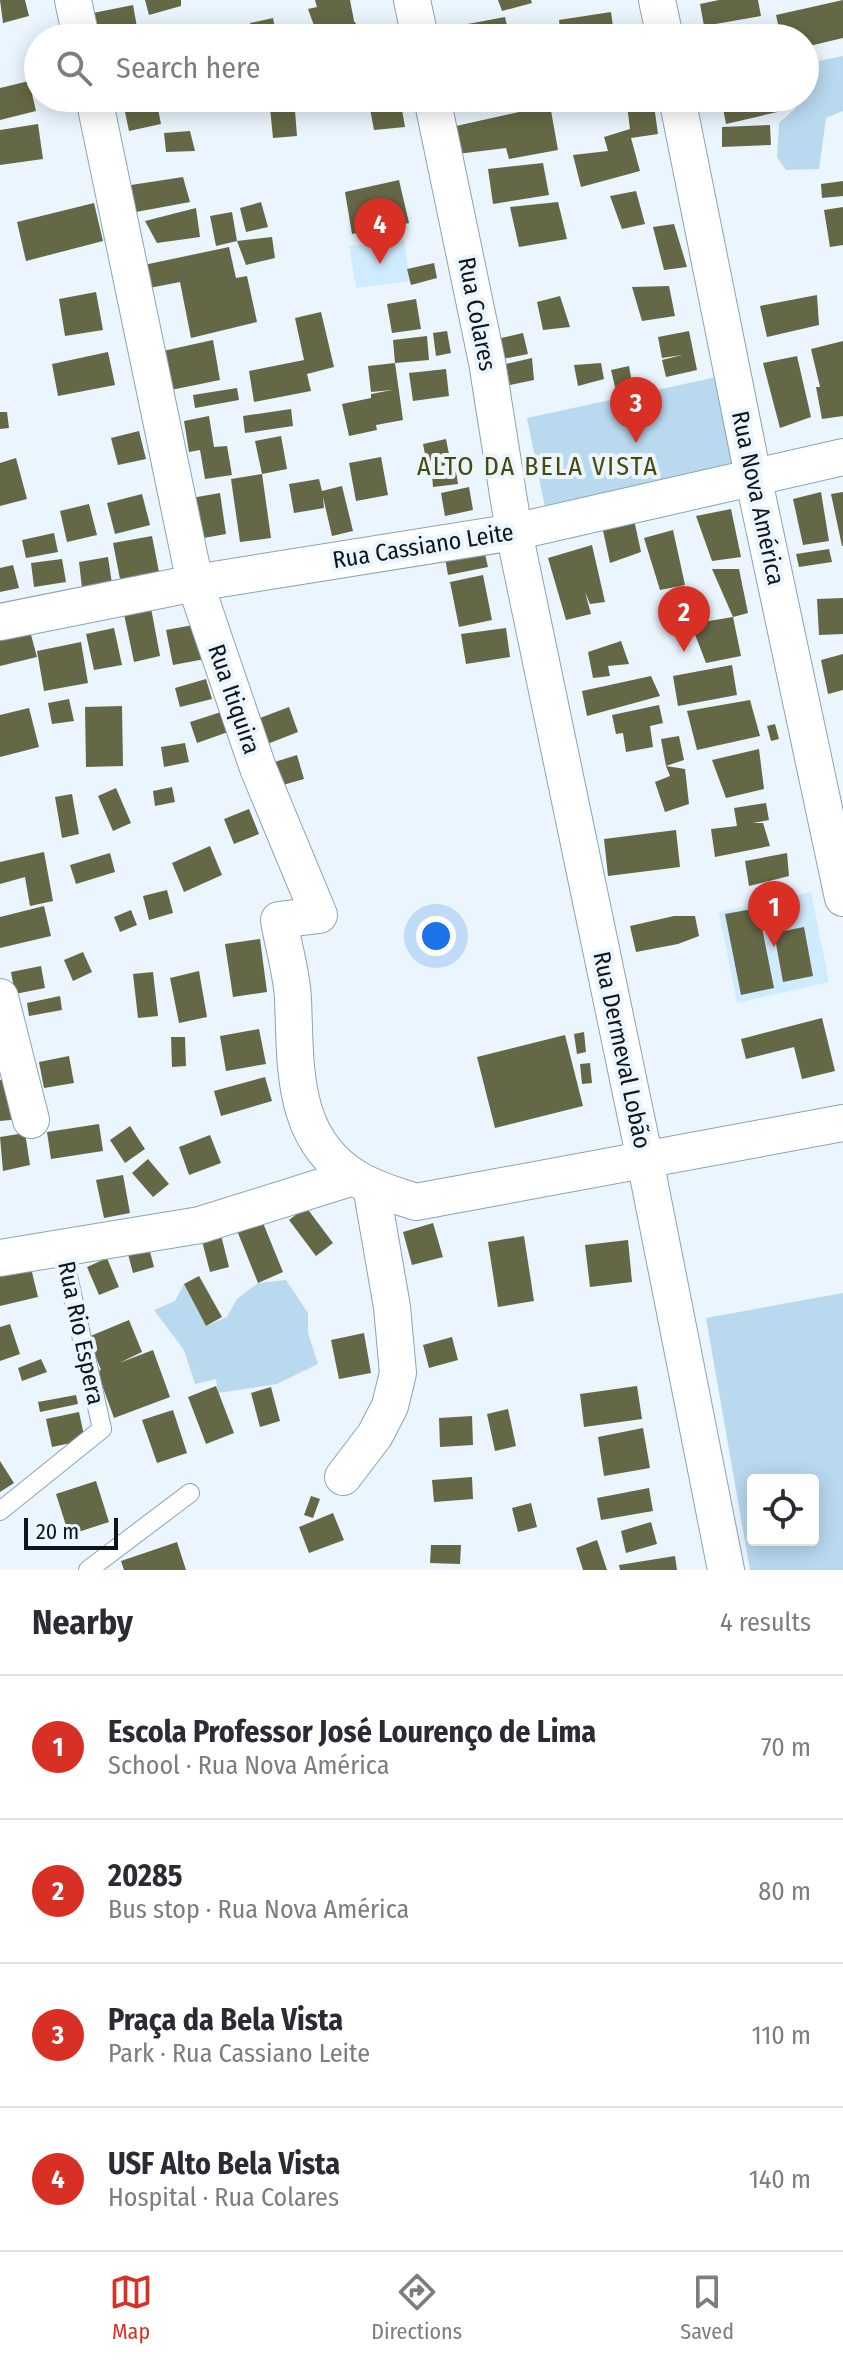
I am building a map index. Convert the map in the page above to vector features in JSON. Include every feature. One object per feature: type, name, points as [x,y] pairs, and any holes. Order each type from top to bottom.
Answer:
[{"type":"street","points":[[73,0],[78,24]]},
{"type":"street","points":[[412,0],[417,24]]},
{"type":"street","points":[[657,0],[662,24]]},
{"type":"street","name":"Rua Itiquira","points":[[97,112],[195,583],[258,768],[319,915],[279,920],[293,998],[293,1058],[306,1120],[323,1150],[362,1181],[416,1202],[645,1160]]},
{"type":"street","name":"Rua Colares","points":[[435,112],[487,362],[514,532]]},
{"type":"street","name":"Rua Nova América","points":[[680,112],[843,898]]},
{"type":"street","name":"Rua Cassiano Leite","points":[[0,622],[195,583],[514,532],[843,457]]},
{"type":"street","name":"Rua Dermeval Lobão","points":[[514,532],[645,1160],[726,1570]]},
{"type":"street","points":[[0,997],[31,1120]]},
{"type":"street","points":[[645,1160],[843,1123]]},
{"type":"street","points":[[0,1258],[200,1225],[362,1181],[392,1307],[398,1373],[396,1390],[375,1435],[343,1477]]},
{"type":"lane","name":"Rua Rio Espera","points":[[0,1511],[102,1429],[62,1249]]},
{"type":"lane","points":[[88,1570],[190,1493]]},
{"type":"shaded area","points":[[843,56],[843,111],[826,118],[819,169],[786,170],[777,157],[779,123],[791,112],[819,112],[819,61]]},
{"type":"shaded area","points":[[404,240],[410,281],[356,288],[349,246]]},
{"type":"shaded area","points":[[726,375],[746,469],[546,512],[527,418]]},
{"type":"shaded area","points":[[811,892],[829,982],[737,1003],[719,912]]},
{"type":"shaded area","points":[[286,1280],[308,1313],[308,1333],[318,1364],[277,1384],[218,1393],[216,1379],[195,1384],[184,1350],[154,1310],[175,1301],[184,1284],[206,1326],[227,1317],[237,1299],[258,1283]]},
{"type":"shaded area","points":[[843,1293],[843,1570],[750,1570],[706,1318]]},
{"type":"building","points":[[0,0],[25,0],[29,16],[3,23]]},
{"type":"building","points":[[145,0],[181,0],[181,6],[149,15]]},
{"type":"building","points":[[315,0],[350,0],[356,24],[313,24],[308,9],[317,7]]},
{"type":"building","points":[[498,0],[531,0],[532,3],[502,11]]},
{"type":"building","points":[[719,0],[758,0],[761,16],[704,24],[700,4]]},
{"type":"building","points":[[843,0],[843,38],[819,44],[819,24],[778,24],[776,15]]},
{"type":"building","points":[[133,5],[136,24],[90,24],[88,14]]},
{"type":"building","points":[[611,12],[613,24],[559,24],[559,20]]},
{"type":"building","points":[[505,17],[507,24],[468,24]]},
{"type":"building","points":[[273,18],[274,24],[250,24]]},
{"type":"building","points":[[24,82],[24,112],[32,112],[0,120],[0,88]]},
{"type":"building","points":[[125,112],[159,112],[161,124],[129,131]]},
{"type":"building","points":[[270,112],[295,112],[297,136],[273,138]]},
{"type":"building","points":[[371,112],[402,112],[405,127],[374,130]]},
{"type":"building","points":[[519,112],[551,112],[558,150],[509,159],[506,148],[457,154],[456,126]]},
{"type":"building","points":[[628,112],[655,112],[658,134],[631,138],[640,171],[581,187],[573,155],[608,151],[604,137],[630,129]]},
{"type":"building","points":[[724,112],[777,112],[726,124]]},
{"type":"building","points":[[38,124],[43,159],[0,165],[0,130]]},
{"type":"building","points":[[770,125],[771,145],[722,147],[722,127]]},
{"type":"building","points":[[190,131],[195,151],[166,152],[164,133]]},
{"type":"building","points":[[543,163],[549,195],[493,204],[488,169]]},
{"type":"building","points":[[183,177],[190,202],[136,212],[131,185]]},
{"type":"building","points":[[399,180],[409,223],[352,234],[345,192]]},
{"type":"building","points":[[843,181],[843,196],[822,198],[821,184]]},
{"type":"building","points":[[636,191],[645,224],[622,229],[610,196]]},
{"type":"building","points":[[261,202],[268,227],[246,232],[240,208]]},
{"type":"building","points":[[558,202],[567,239],[519,247],[510,207]]},
{"type":"building","points":[[94,203],[103,241],[26,261],[17,222]]},
{"type":"building","points":[[843,207],[843,245],[830,247],[824,210]]},
{"type":"building","points":[[196,208],[200,237],[157,243],[145,221]]},
{"type":"building","points":[[232,212],[237,241],[216,246],[210,216]]},
{"type":"building","points":[[674,224],[687,267],[664,270],[653,227]]},
{"type":"building","points":[[272,237],[275,258],[246,265],[237,241]]},
{"type":"building","points":[[229,247],[236,278],[247,276],[257,322],[191,338],[180,282],[144,289],[139,266]]},
{"type":"building","points":[[434,263],[437,278],[411,285],[407,269]]},
{"type":"building","points":[[669,286],[675,316],[642,321],[632,287]]},
{"type":"building","points":[[96,292],[103,330],[65,336],[59,299]]},
{"type":"building","points":[[817,295],[819,325],[767,337],[760,306]]},
{"type":"building","points":[[560,296],[570,327],[543,330],[537,302]]},
{"type":"building","points":[[416,299],[421,329],[392,333],[387,304]]},
{"type":"building","points":[[321,312],[334,367],[307,374],[311,391],[254,402],[249,371],[304,360],[295,318]]},
{"type":"building","points":[[447,331],[451,353],[436,356],[433,333]]},
{"type":"building","points":[[689,331],[697,370],[666,377],[662,360],[682,355],[662,358],[658,337]]},
{"type":"building","points":[[523,333],[528,354],[492,361],[488,341]]},
{"type":"building","points":[[427,336],[429,360],[395,363],[393,340]]},
{"type":"building","points":[[213,340],[220,380],[171,390],[163,351]]},
{"type":"building","points":[[843,341],[843,416],[822,419],[816,387],[820,387],[811,349]]},
{"type":"building","points":[[108,352],[115,385],[58,396],[52,364]]},
{"type":"building","points":[[797,356],[811,417],[780,428],[763,363]]},
{"type":"building","points":[[532,358],[534,380],[510,385],[506,364]]},
{"type":"building","points":[[395,363],[403,420],[376,425],[377,430],[349,436],[342,404],[392,390],[371,392],[368,366]]},
{"type":"building","points":[[601,363],[604,379],[578,386],[574,365]]},
{"type":"building","points":[[629,366],[632,383],[615,387],[611,370]]},
{"type":"building","points":[[446,369],[449,396],[413,401],[409,373]]},
{"type":"building","points":[[237,388],[239,400],[195,408],[193,395]]},
{"type":"building","points":[[291,409],[293,426],[245,433],[243,416]]},
{"type":"building","points":[[0,412],[7,412],[9,428],[0,429]]},
{"type":"building","points":[[209,416],[214,447],[227,446],[232,475],[205,479],[200,450],[189,452],[184,421]]},
{"type":"building","points":[[139,431],[146,459],[118,465],[111,438]]},
{"type":"building","points":[[281,436],[287,469],[262,474],[255,441]]},
{"type":"building","points":[[446,439],[451,464],[428,469],[423,444]]},
{"type":"building","points":[[381,457],[388,495],[356,501],[349,463]]},
{"type":"building","points":[[16,458],[27,499],[0,506],[0,463]]},
{"type":"building","points":[[456,471],[458,484],[433,487],[432,474]]},
{"type":"building","points":[[262,474],[271,538],[240,542],[231,479]]},
{"type":"building","points":[[319,479],[322,491],[342,486],[353,531],[332,536],[323,497],[324,508],[294,513],[289,484]]},
{"type":"building","points":[[469,487],[473,510],[445,516],[441,493]]},
{"type":"building","points":[[821,492],[829,541],[803,545],[793,499]]},
{"type":"building","points":[[843,492],[843,546],[842,546],[831,494]]},
{"type":"building","points":[[220,493],[226,534],[198,539],[191,498]]},
{"type":"building","points":[[142,494],[150,525],[115,534],[107,503]]},
{"type":"building","points":[[89,504],[97,535],[67,542],[60,511]]},
{"type":"building","points":[[731,509],[741,557],[712,561],[696,516]]},
{"type":"building","points":[[633,515],[641,552],[610,563],[602,526]]},
{"type":"building","points":[[673,530],[685,585],[660,590],[644,538]]},
{"type":"building","points":[[54,533],[58,552],[26,558],[22,540]]},
{"type":"building","points":[[152,536],[159,572],[120,579],[113,543]]},
{"type":"building","points":[[592,545],[605,602],[590,604],[585,592],[591,614],[566,620],[548,558]]},
{"type":"building","points":[[829,549],[832,562],[799,567],[796,554]]},
{"type":"building","points":[[484,550],[488,567],[448,575],[445,558]]},
{"type":"building","points":[[108,557],[112,584],[82,588],[79,562]]},
{"type":"building","points":[[62,559],[66,582],[34,587],[31,563]]},
{"type":"building","points":[[13,565],[19,588],[0,592],[0,568]]},
{"type":"building","points":[[712,569],[739,569],[748,613],[733,617]]},
{"type":"building","points":[[483,575],[492,620],[459,627],[450,582]]},
{"type":"building","points":[[843,598],[843,634],[819,635],[817,599]]},
{"type":"building","points":[[151,608],[160,656],[134,662],[124,614]]},
{"type":"building","points":[[733,617],[741,656],[706,663],[691,624]]},
{"type":"building","points":[[199,624],[205,659],[173,665],[166,630]]},
{"type":"building","points":[[114,628],[122,665],[94,670],[86,634]]},
{"type":"building","points":[[506,628],[510,657],[466,664],[461,634]]},
{"type":"building","points":[[30,631],[37,657],[0,666],[0,639]]},
{"type":"building","points":[[621,641],[629,664],[608,666],[610,676],[593,678],[588,652]]},
{"type":"building","points":[[81,642],[88,683],[44,691],[37,651]]},
{"type":"building","points":[[843,654],[843,690],[828,694],[821,660]]},
{"type":"building","points":[[732,665],[737,695],[678,706],[673,676]]},
{"type":"building","points":[[651,676],[660,696],[587,716],[582,691]]},
{"type":"building","points":[[206,679],[212,699],[180,707],[175,688]]},
{"type":"building","points":[[69,699],[74,721],[52,724],[48,703]]},
{"type":"building","points":[[750,700],[760,736],[697,750],[687,711]]},
{"type":"building","points":[[659,705],[663,723],[650,726],[653,747],[626,752],[623,733],[616,734],[612,715]]},
{"type":"building","points":[[122,706],[123,766],[86,767],[85,707]]},
{"type":"building","points":[[289,707],[298,732],[257,748],[247,723]]},
{"type":"building","points":[[29,708],[39,747],[0,757],[0,715]]},
{"type":"building","points":[[221,712],[228,732],[197,743],[190,722]]},
{"type":"building","points":[[775,724],[779,739],[771,741],[767,726]]},
{"type":"building","points":[[679,736],[684,760],[666,766],[661,739]]},
{"type":"building","points":[[185,743],[189,762],[164,767],[161,747]]},
{"type":"building","points":[[759,749],[764,789],[726,798],[712,760]]},
{"type":"building","points":[[297,755],[304,779],[269,789],[262,766]]},
{"type":"building","points":[[666,766],[685,769],[689,804],[665,812],[655,782],[670,776]]},
{"type":"building","points":[[172,787],[175,802],[155,806],[153,791]]},
{"type":"building","points":[[116,788],[131,823],[113,831],[98,796]]},
{"type":"building","points":[[72,794],[79,834],[62,838],[55,797]]},
{"type":"building","points":[[766,803],[769,820],[753,823],[763,823],[770,846],[715,857],[711,829],[737,826],[734,808]]},
{"type":"building","points":[[249,809],[259,834],[234,844],[224,819]]},
{"type":"building","points":[[676,830],[680,867],[608,876],[604,839]]},
{"type":"building","points":[[210,846],[222,875],[184,892],[172,863]]},
{"type":"building","points":[[44,852],[53,901],[30,906],[25,877],[0,884],[0,862]]},
{"type":"building","points":[[110,853],[115,872],[76,884],[70,865]]},
{"type":"building","points":[[787,853],[789,876],[749,886],[745,861]]},
{"type":"building","points":[[167,890],[173,913],[149,920],[143,896]]},
{"type":"building","points":[[44,906],[51,936],[0,948],[0,917]]},
{"type":"building","points":[[758,908],[774,988],[741,995],[725,914]]},
{"type":"building","points":[[131,910],[137,925],[120,932],[114,917]]},
{"type":"building","points":[[674,916],[695,916],[699,936],[678,944],[636,952],[630,926]]},
{"type":"building","points":[[804,927],[813,976],[783,982],[774,933]]},
{"type":"building","points":[[260,939],[267,992],[233,997],[225,944]]},
{"type":"building","points":[[83,952],[92,972],[73,981],[64,960]]},
{"type":"building","points":[[41,966],[45,988],[15,994],[11,972]]},
{"type":"building","points":[[199,971],[207,1017],[179,1023],[170,978]]},
{"type":"building","points":[[153,972],[158,1016],[138,1018],[133,974]]},
{"type":"building","points":[[60,996],[62,1010],[29,1016],[27,1003]]},
{"type":"building","points":[[822,1018],[835,1071],[802,1079],[794,1047],[746,1059],[741,1039]]},
{"type":"building","points":[[259,1029],[266,1064],[226,1071],[220,1036]]},
{"type":"building","points":[[584,1032],[586,1052],[577,1054],[574,1034]]},
{"type":"building","points":[[565,1035],[583,1106],[495,1128],[477,1057]]},
{"type":"building","points":[[171,1037],[185,1037],[186,1066],[172,1067]]},
{"type":"building","points":[[69,1056],[74,1083],[44,1088],[39,1062]]},
{"type":"building","points":[[590,1063],[592,1083],[582,1084],[580,1064]]},
{"type":"building","points":[[265,1077],[272,1101],[221,1116],[214,1091]]},
{"type":"building","points":[[15,1078],[21,1119],[0,1121],[0,1080]]},
{"type":"building","points":[[99,1124],[103,1151],[51,1159],[47,1132]]},
{"type":"building","points":[[130,1126],[145,1149],[125,1163],[110,1140]]},
{"type":"building","points":[[25,1133],[30,1165],[3,1171],[0,1137]]},
{"type":"building","points":[[210,1135],[221,1163],[189,1175],[179,1147]]},
{"type":"building","points":[[148,1159],[169,1184],[153,1197],[132,1173]]},
{"type":"building","points":[[123,1175],[130,1213],[104,1218],[96,1180]]},
{"type":"building","points":[[306,1207],[333,1243],[316,1256],[289,1220]]},
{"type":"building","points":[[261,1218],[283,1272],[258,1283],[236,1228]]},
{"type":"building","points":[[433,1223],[443,1257],[412,1265],[403,1232]]},
{"type":"building","points":[[220,1231],[229,1267],[210,1272],[201,1237]]},
{"type":"building","points":[[524,1236],[534,1301],[498,1307],[488,1242]]},
{"type":"building","points":[[628,1240],[632,1282],[590,1287],[585,1245]]},
{"type":"building","points":[[149,1248],[154,1267],[133,1273],[128,1254]]},
{"type":"building","points":[[107,1258],[119,1287],[99,1295],[87,1267]]},
{"type":"building","points":[[30,1264],[38,1297],[0,1306],[0,1271]]},
{"type":"building","points":[[199,1276],[222,1317],[206,1326],[184,1284]]},
{"type":"building","points":[[129,1320],[142,1352],[119,1363],[153,1350],[170,1397],[114,1418],[88,1337]]},
{"type":"building","points":[[10,1324],[20,1354],[0,1361],[0,1327]]},
{"type":"building","points":[[364,1333],[371,1373],[339,1379],[331,1340]]},
{"type":"building","points":[[452,1337],[458,1360],[429,1368],[423,1345]]},
{"type":"building","points":[[41,1359],[47,1372],[22,1381],[18,1368]]},
{"type":"building","points":[[216,1386],[234,1433],[206,1444],[188,1397]]},
{"type":"building","points":[[637,1386],[642,1419],[584,1427],[580,1394]]},
{"type":"building","points":[[271,1387],[280,1421],[260,1427],[251,1393]]},
{"type":"building","points":[[76,1395],[78,1404],[40,1412],[38,1402]]},
{"type":"building","points":[[508,1409],[516,1446],[495,1451],[487,1414]]},
{"type":"building","points":[[173,1410],[187,1453],[157,1463],[142,1420]]},
{"type":"building","points":[[79,1412],[85,1440],[52,1447],[46,1419]]},
{"type":"building","points":[[472,1416],[473,1445],[440,1447],[439,1418]]},
{"type":"building","points":[[643,1428],[650,1468],[604,1476],[598,1437]]},
{"type":"building","points":[[0,1461],[14,1483],[0,1492]]},
{"type":"building","points":[[472,1477],[473,1499],[434,1502],[432,1480]]},
{"type":"building","points":[[96,1481],[109,1522],[69,1535],[56,1494]]},
{"type":"building","points":[[649,1488],[653,1511],[601,1520],[597,1498]]},
{"type":"building","points":[[311,1496],[320,1499],[313,1518],[304,1515]]},
{"type":"building","points":[[531,1503],[537,1527],[518,1532],[512,1508]]},
{"type":"building","points":[[333,1513],[344,1540],[309,1553],[299,1527]]},
{"type":"building","points":[[651,1522],[657,1544],[626,1553],[621,1531]]},
{"type":"building","points":[[597,1540],[607,1570],[583,1570],[576,1548]]},
{"type":"building","points":[[177,1542],[186,1570],[124,1570],[121,1561]]},
{"type":"building","points":[[431,1545],[461,1545],[460,1564],[430,1563]]},
{"type":"building","points":[[675,1556],[677,1570],[620,1570],[619,1565]]},
{"type":"place","name":"USF Alto Bela Vista","points":[[380,264]]},
{"type":"place","name":"Praça da Bela Vista","points":[[636,443]]},
{"type":"place","name":"20285","points":[[684,652]]},
{"type":"place","name":"Escola Professor José Lourenço de Lima","points":[[774,947]]},
{"type":"district","name":"ALTO DA BELA VISTA","points":[[538,466]]}]
